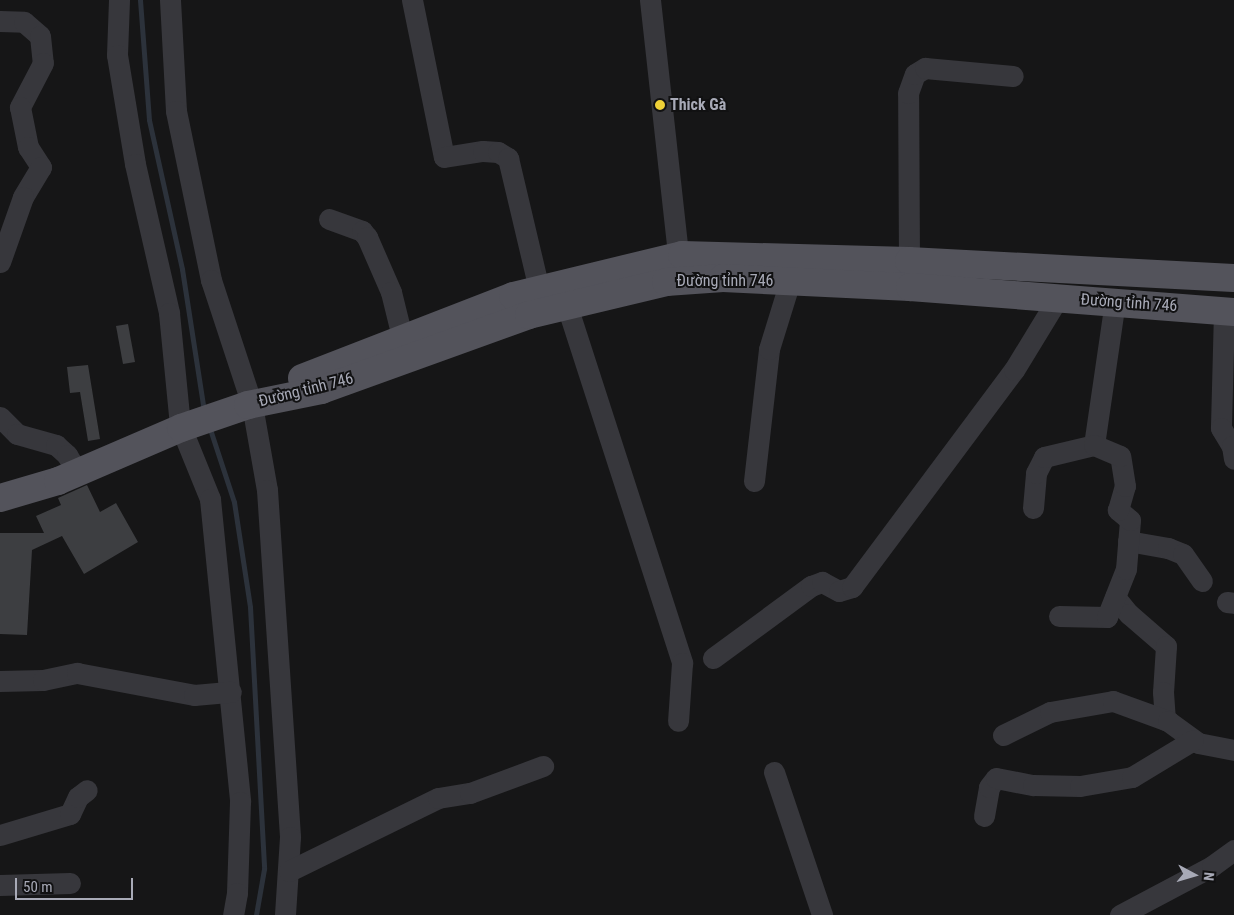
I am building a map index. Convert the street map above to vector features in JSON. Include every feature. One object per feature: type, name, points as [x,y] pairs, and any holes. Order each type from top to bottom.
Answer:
[{"type":"main road","name":"Đường tỉnh 746","points":[[252,404],[321,390],[529,315],[567,306],[679,268],[704,253],[909,261],[1234,278]]},
{"type":"main road","name":"Đường tỉnh 746","points":[[252,404],[315,372],[403,341],[471,312],[539,289],[679,268],[790,281],[1116,301],[1229,312]]},
{"type":"main road","points":[[0,498],[78,472],[181,428],[252,404]]},
{"type":"street","points":[[119,0],[117,55],[123,99],[134,164],[170,313],[181,428],[210,499],[231,692],[240,802],[237,893],[233,915]]},
{"type":"street","points":[[170,0],[176,111],[210,280],[252,404],[267,490],[277,617],[290,837],[285,915]]},
{"type":"street","points":[[412,0],[444,157],[483,151],[498,152],[508,158],[539,289]]},
{"type":"street","points":[[650,0],[679,268]]},
{"type":"street","points":[[0,21],[24,22],[40,36],[43,63],[20,107],[28,147],[41,167],[24,197],[0,262]]},
{"type":"street","points":[[909,261],[908,94],[915,74],[925,68],[1013,76]]},
{"type":"street","points":[[329,219],[362,231],[367,238],[391,292],[403,341]]},
{"type":"street","points":[[754,482],[769,349],[790,281]]},
{"type":"street","points":[[713,658],[811,586],[822,582],[840,591],[852,587],[1014,370],[1058,298]]},
{"type":"street","points":[[1094,445],[1116,301]]},
{"type":"street","points":[[567,306],[682,664],[678,721]]},
{"type":"street","points":[[1229,312],[1221,428],[1232,446],[1234,459]]},
{"type":"street","points":[[0,417],[17,434],[56,446],[67,455],[78,472]]},
{"type":"street","points":[[1033,508],[1036,473],[1044,456],[1094,445],[1120,456],[1125,486],[1118,510],[1130,520],[1126,569],[1107,617],[1059,616]]},
{"type":"street","points":[[1128,542],[1168,548],[1183,554],[1202,582]]},
{"type":"street","points":[[1115,597],[1129,614],[1166,646],[1163,692],[1165,720]]},
{"type":"street","points":[[0,681],[43,680],[76,673],[194,695],[231,692]]},
{"type":"street","points":[[1003,735],[1050,712],[1113,701],[1165,720],[1192,740],[1234,750]]},
{"type":"street","points":[[984,816],[989,787],[996,778],[1033,785],[1080,786],[1132,777],[1192,740]]},
{"type":"street","points":[[289,871],[438,798],[470,793],[543,766]]},
{"type":"street","points":[[774,772],[822,915]]},
{"type":"street","points":[[0,835],[70,814],[78,797],[87,790]]},
{"type":"street","points":[[1120,915],[1212,866],[1234,850]]},
{"type":"street","points":[[0,885],[70,883]]},
{"type":"building","points":[[128,324],[135,362],[123,364],[116,326]]},
{"type":"building","points":[[88,365],[100,439],[88,441],[80,392],[70,393],[67,367]]},
{"type":"building","points":[[87,485],[100,512],[116,503],[138,542],[84,574],[62,536],[32,550],[27,635],[0,634],[0,533],[44,533],[36,516],[61,505],[58,498]]},
{"type":"waterway","points":[[140,0],[149,120],[182,269],[204,411]]},
{"type":"waterway","points":[[209,426],[234,502],[250,607],[264,869],[256,915]]},
{"type":"place","name":"Thick Gà","points":[[660,105]]}]
